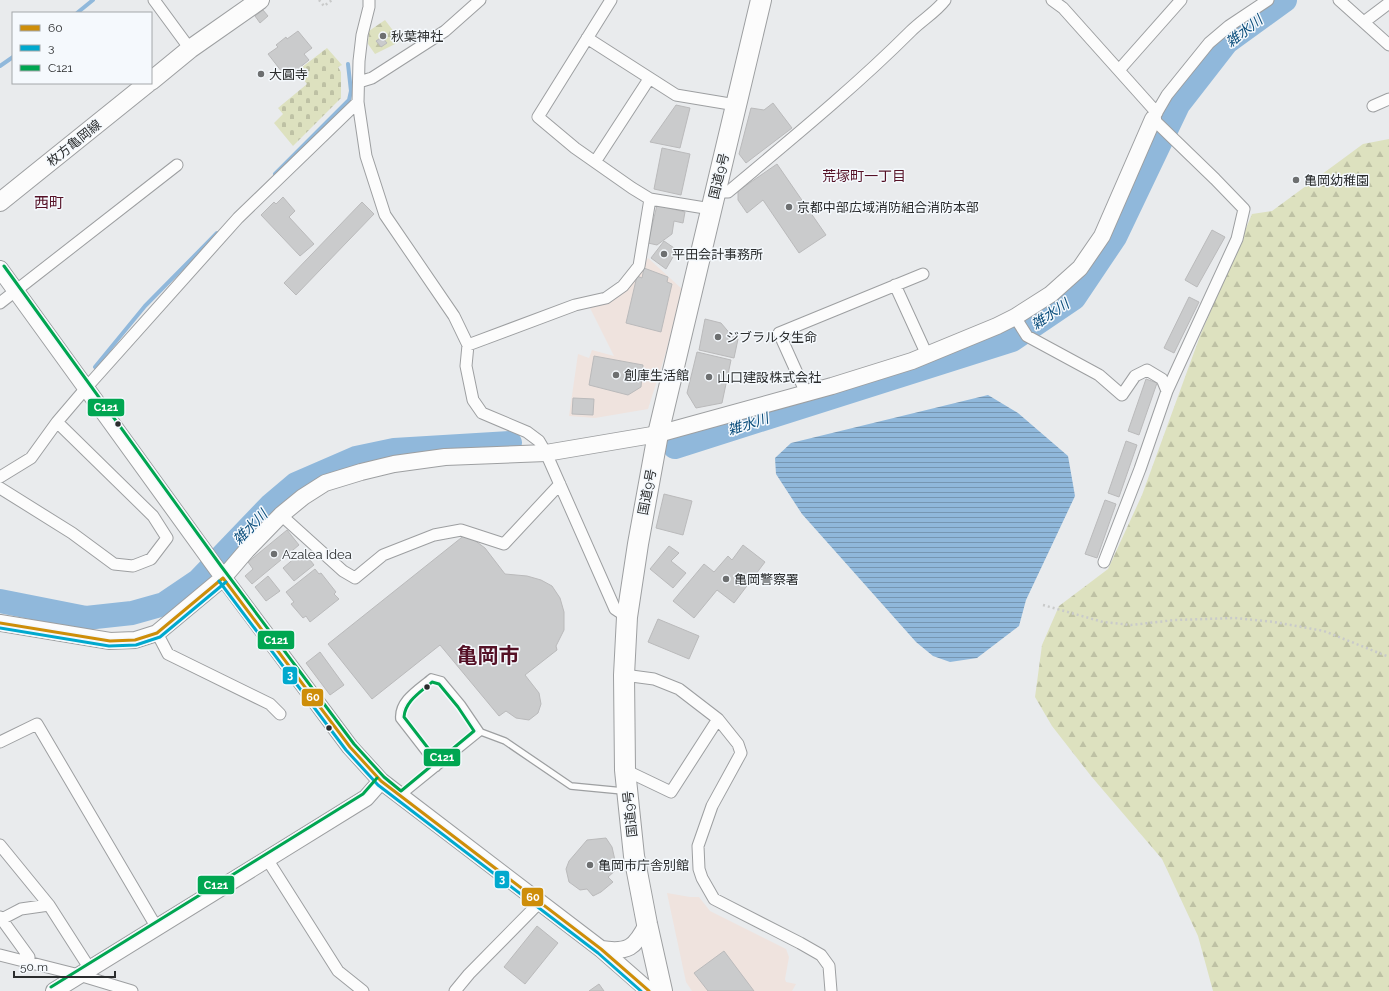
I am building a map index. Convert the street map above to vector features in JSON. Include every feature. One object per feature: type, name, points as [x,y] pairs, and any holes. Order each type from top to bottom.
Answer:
[{"type":"highway","name":"国道9号","points":[[662,991],[646,924],[634,856],[625,770],[624,675],[627,617],[639,537],[658,434],[761,0]]},
{"type":"main road","points":[[152,80],[190,49],[260,0]]},
{"type":"main road","name":"枚方亀岡線","points":[[0,202],[147,84]]},
{"type":"street","points":[[154,0],[190,49]]},
{"type":"street","points":[[369,0],[369,7],[362,35],[359,61],[358,102],[366,156],[385,215],[454,316],[468,345],[466,366],[473,400],[482,413],[527,432],[539,442],[546,453],[615,609],[627,617]]},
{"type":"street","points":[[359,82],[372,78],[445,30],[480,0]]},
{"type":"street","points":[[611,0],[538,118],[595,162],[650,199],[713,200],[728,192],[828,108],[892,51],[913,29],[945,0]]},
{"type":"street","points":[[1052,0],[1063,8],[1118,70],[1155,116],[1244,209],[1237,240],[1167,391],[1140,469],[1104,562]]},
{"type":"street","points":[[1118,70],[1181,0]]},
{"type":"street","points":[[0,623],[110,641],[135,640],[157,633],[302,497],[325,483],[360,472],[394,464],[445,457],[546,453],[658,434],[806,393],[912,361],[998,326],[1051,294],[1080,268],[1102,236],[1155,116],[1167,95],[1209,42],[1229,26],[1268,0]]},
{"type":"street","points":[[1339,0],[1389,45]]},
{"type":"street","points":[[1364,22],[1389,3]]},
{"type":"street","points":[[587,38],[676,95],[736,105]]},
{"type":"street","points":[[595,162],[649,79]]},
{"type":"street","points":[[1373,106],[1389,99]]},
{"type":"street","points":[[0,477],[31,458],[57,422],[86,388],[238,218],[358,102]]},
{"type":"street","points":[[0,303],[177,165]]},
{"type":"street","points":[[468,345],[575,305],[606,298],[623,286],[639,266],[650,199]]},
{"type":"street","points":[[0,269],[220,573],[350,747],[381,781],[601,949],[649,991]]},
{"type":"street","points":[[806,393],[779,333],[923,274]]},
{"type":"street","points":[[895,285],[927,355]]},
{"type":"street","points":[[1015,317],[1027,336],[1099,375],[1122,395],[1135,376],[1147,370],[1162,379],[1167,391]]},
{"type":"street","points":[[0,488],[72,533],[114,564],[133,566],[151,560],[167,538],[153,516],[57,422]]},
{"type":"street","points":[[281,516],[343,571],[355,578],[382,554],[434,535],[462,530],[504,544],[560,484]]},
{"type":"street","points":[[157,633],[168,654],[270,704],[280,714]]},
{"type":"street","points":[[624,675],[654,679],[679,689],[718,719],[738,744],[741,753],[712,806],[698,846],[699,869],[702,878],[714,899],[821,955],[829,966],[831,991]]},
{"type":"street","points":[[625,770],[671,792],[718,719]]},
{"type":"street","points":[[0,742],[37,724],[157,928]]},
{"type":"street","points":[[54,991],[366,798],[381,781]]},
{"type":"street","points":[[0,845],[49,905],[85,972]]},
{"type":"street","points":[[267,859],[338,971],[363,991]]},
{"type":"street","points":[[455,991],[469,974],[540,902]]},
{"type":"street","points":[[29,962],[29,956],[1,919],[21,910],[49,905]]},
{"type":"street","points":[[601,949],[621,951],[631,947],[640,937],[646,924]]},
{"type":"street","points":[[0,955],[85,972],[132,991]]},
{"type":"lane","points":[[437,768],[399,719],[398,711],[406,698],[431,677],[442,680],[462,704],[481,732],[505,741],[571,786],[627,791]]},
{"type":"lane","points":[[401,796],[481,732]]},
{"type":"path","points":[[319,0],[324,6],[332,0]]},
{"type":"path","points":[[1043,605],[1103,622],[1131,625],[1175,620],[1235,618],[1274,622],[1324,631],[1389,657]]},
{"type":"shaded area","points":[[648,258],[682,289],[666,352],[648,409],[595,418],[569,416],[578,354],[589,358],[592,350],[614,356],[590,308],[617,296],[630,285]]},
{"type":"shaded area","points":[[667,893],[699,897],[710,911],[786,949],[789,957],[785,979],[786,982],[796,984],[792,991],[692,991],[686,982]]},
{"type":"green space","name":"秋葉神社","points":[[385,20],[401,41],[375,54],[368,44],[369,31]]},
{"type":"green space","points":[[327,48],[342,65],[338,67],[341,72],[341,98],[293,146],[274,123],[283,114],[278,108],[307,84],[297,71]]},
{"type":"green space","points":[[1389,139],[1389,991],[1213,991],[1198,936],[1162,859],[1091,776],[1052,726],[1035,697],[1042,645],[1059,606],[1108,569],[1142,495],[1200,336],[1252,214],[1272,211],[1363,144]]},
{"type":"water","points":[[988,395],[1018,413],[1068,456],[1075,496],[1026,600],[1019,626],[977,658],[950,662],[933,656],[916,642],[802,514],[776,474],[775,458],[791,443]]},
{"type":"building","points":[[263,10],[268,16],[260,23],[255,16]]},
{"type":"building","points":[[298,31],[312,48],[304,54],[309,60],[293,73],[288,67],[282,72],[268,54],[278,47],[276,45],[286,37],[287,39]]},
{"type":"building","points":[[382,37],[387,43],[381,47],[376,41]]},
{"type":"building","points":[[773,103],[792,128],[746,163],[739,154],[751,108],[764,110]]},
{"type":"building","points":[[676,105],[690,108],[680,148],[650,142]]},
{"type":"building","points":[[662,148],[690,154],[681,195],[654,189]]},
{"type":"building","points":[[777,164],[826,235],[799,253],[763,200],[747,213],[738,200],[738,191]]},
{"type":"building","points":[[283,197],[295,211],[289,217],[314,244],[300,256],[261,215],[274,202],[276,204]]},
{"type":"building","points":[[362,202],[374,214],[296,295],[284,283]]},
{"type":"building","points":[[657,205],[685,212],[683,223],[674,221],[672,234],[657,245],[648,243]]},
{"type":"building","points":[[1212,230],[1225,237],[1197,287],[1185,280]]},
{"type":"building","name":"平田会計事務所","points":[[664,241],[677,250],[666,269],[651,258]]},
{"type":"building","points":[[644,268],[668,277],[667,282],[672,284],[661,332],[626,323],[637,276],[642,278]]},
{"type":"building","points":[[1189,297],[1199,302],[1174,353],[1164,348]]},
{"type":"building","name":"ジブラルタ生命","points":[[705,319],[721,323],[732,336],[738,339],[734,358],[699,350]]},
{"type":"building","name":"山口建設株式会社","points":[[697,352],[731,360],[722,403],[696,408],[687,393]]},
{"type":"building","name":"創庫生活館","points":[[594,356],[643,365],[641,387],[628,395],[589,385]]},
{"type":"building","points":[[1146,379],[1157,383],[1139,435],[1128,431]]},
{"type":"building","points":[[573,398],[594,399],[593,415],[572,414]]},
{"type":"building","points":[[1126,441],[1137,445],[1119,497],[1108,493]]},
{"type":"building","points":[[664,494],[692,501],[683,535],[656,528]]},
{"type":"building","points":[[1105,500],[1116,504],[1097,558],[1085,554]]},
{"type":"building","name":"Azalea Idea","points":[[287,530],[299,545],[252,584],[245,576],[253,569],[248,562]]},
{"type":"building","points":[[466,534],[485,548],[505,574],[527,576],[541,580],[552,586],[560,598],[564,612],[564,630],[556,646],[557,650],[525,675],[539,693],[541,704],[538,713],[529,720],[516,718],[506,711],[499,716],[440,645],[372,699],[328,644]]},
{"type":"building","points":[[743,545],[765,562],[734,603],[717,590],[694,618],[673,601],[704,564],[714,572],[728,556],[732,560]]},
{"type":"building","points":[[669,546],[679,553],[671,561],[686,573],[673,588],[650,569]]},
{"type":"building","points":[[303,551],[314,565],[294,581],[283,568]]},
{"type":"building","points":[[315,569],[319,574],[321,573],[336,592],[334,594],[339,599],[310,622],[306,616],[303,618],[291,604],[294,602],[286,592]]},
{"type":"building","points":[[268,576],[280,591],[266,601],[255,587]]},
{"type":"building","points":[[658,619],[699,636],[689,659],[648,642]]},
{"type":"building","points":[[320,652],[344,685],[330,695],[306,663]]},
{"type":"building","points":[[606,838],[612,847],[617,869],[608,877],[613,882],[601,892],[593,896],[587,889],[580,890],[569,882],[566,869],[569,861],[587,840]]},
{"type":"building","points":[[537,926],[558,943],[525,984],[504,967]]},
{"type":"building","points":[[724,951],[754,991],[708,991],[694,973]]},
{"type":"building","points":[[599,984],[604,991],[589,991]]},
{"type":"waterway","points":[[78,12],[93,0]]},
{"type":"waterway","name":"雑水川","points":[[675,447],[1012,340],[1074,298],[1115,237],[1178,105],[1227,42],[1285,0]]},
{"type":"waterway","points":[[0,66],[12,58]]},
{"type":"waterway","points":[[275,174],[349,100],[351,91],[348,64]]},
{"type":"waterway","points":[[95,367],[145,306],[217,233]]},
{"type":"waterway","name":"雑水川","points":[[0,601],[86,618],[132,613],[164,604],[198,581],[270,506],[296,484],[356,458],[394,450],[510,443]]},
{"type":"transit line","name":"C121","points":[[4,266],[221,566],[354,744],[384,777],[401,791],[430,767]]},
{"type":"transit line","name":"60","points":[[223,578],[350,747],[381,781],[601,949],[649,991]]},
{"type":"transit line","name":"60","points":[[0,623],[110,641],[135,640],[157,633],[223,578]]},
{"type":"transit line","name":"3","points":[[219,581],[346,750],[378,785],[598,953],[641,991]]},
{"type":"transit line","name":"3","points":[[0,628],[109,646],[136,645],[160,637],[226,582]]},
{"type":"transit line","name":"C121","points":[[432,682],[439,684],[458,707],[474,731],[438,761],[404,717],[405,711],[410,702],[432,682]]},
{"type":"transit line","name":"C121","points":[[51,987],[363,794],[377,778]]},
{"type":"place","name":"秋葉神社","points":[[383,36]]},
{"type":"place","name":"大圓寺","points":[[261,74]]},
{"type":"place","name":"亀岡幼稚園","points":[[1296,180]]},
{"type":"place","name":"京都中部広域消防組合消防本部","points":[[789,207]]},
{"type":"place","name":"平田会計事務所","points":[[664,254]]},
{"type":"place","name":"ジブラルタ生命","points":[[718,337]]},
{"type":"place","name":"創庫生活館","points":[[616,375]]},
{"type":"place","name":"山口建設株式会社","points":[[709,377]]},
{"type":"place","name":"Azalea Idea","points":[[274,554]]},
{"type":"place","name":"亀岡警察署","points":[[726,579]]},
{"type":"place","name":"亀岡市庁舎別館","points":[[590,865]]},
{"type":"district","name":"荒塚町一丁目","points":[[864,176]]},
{"type":"district","name":"西町","points":[[49,203]]},
{"type":"district","name":"亀岡市","points":[[488,655]]}]
